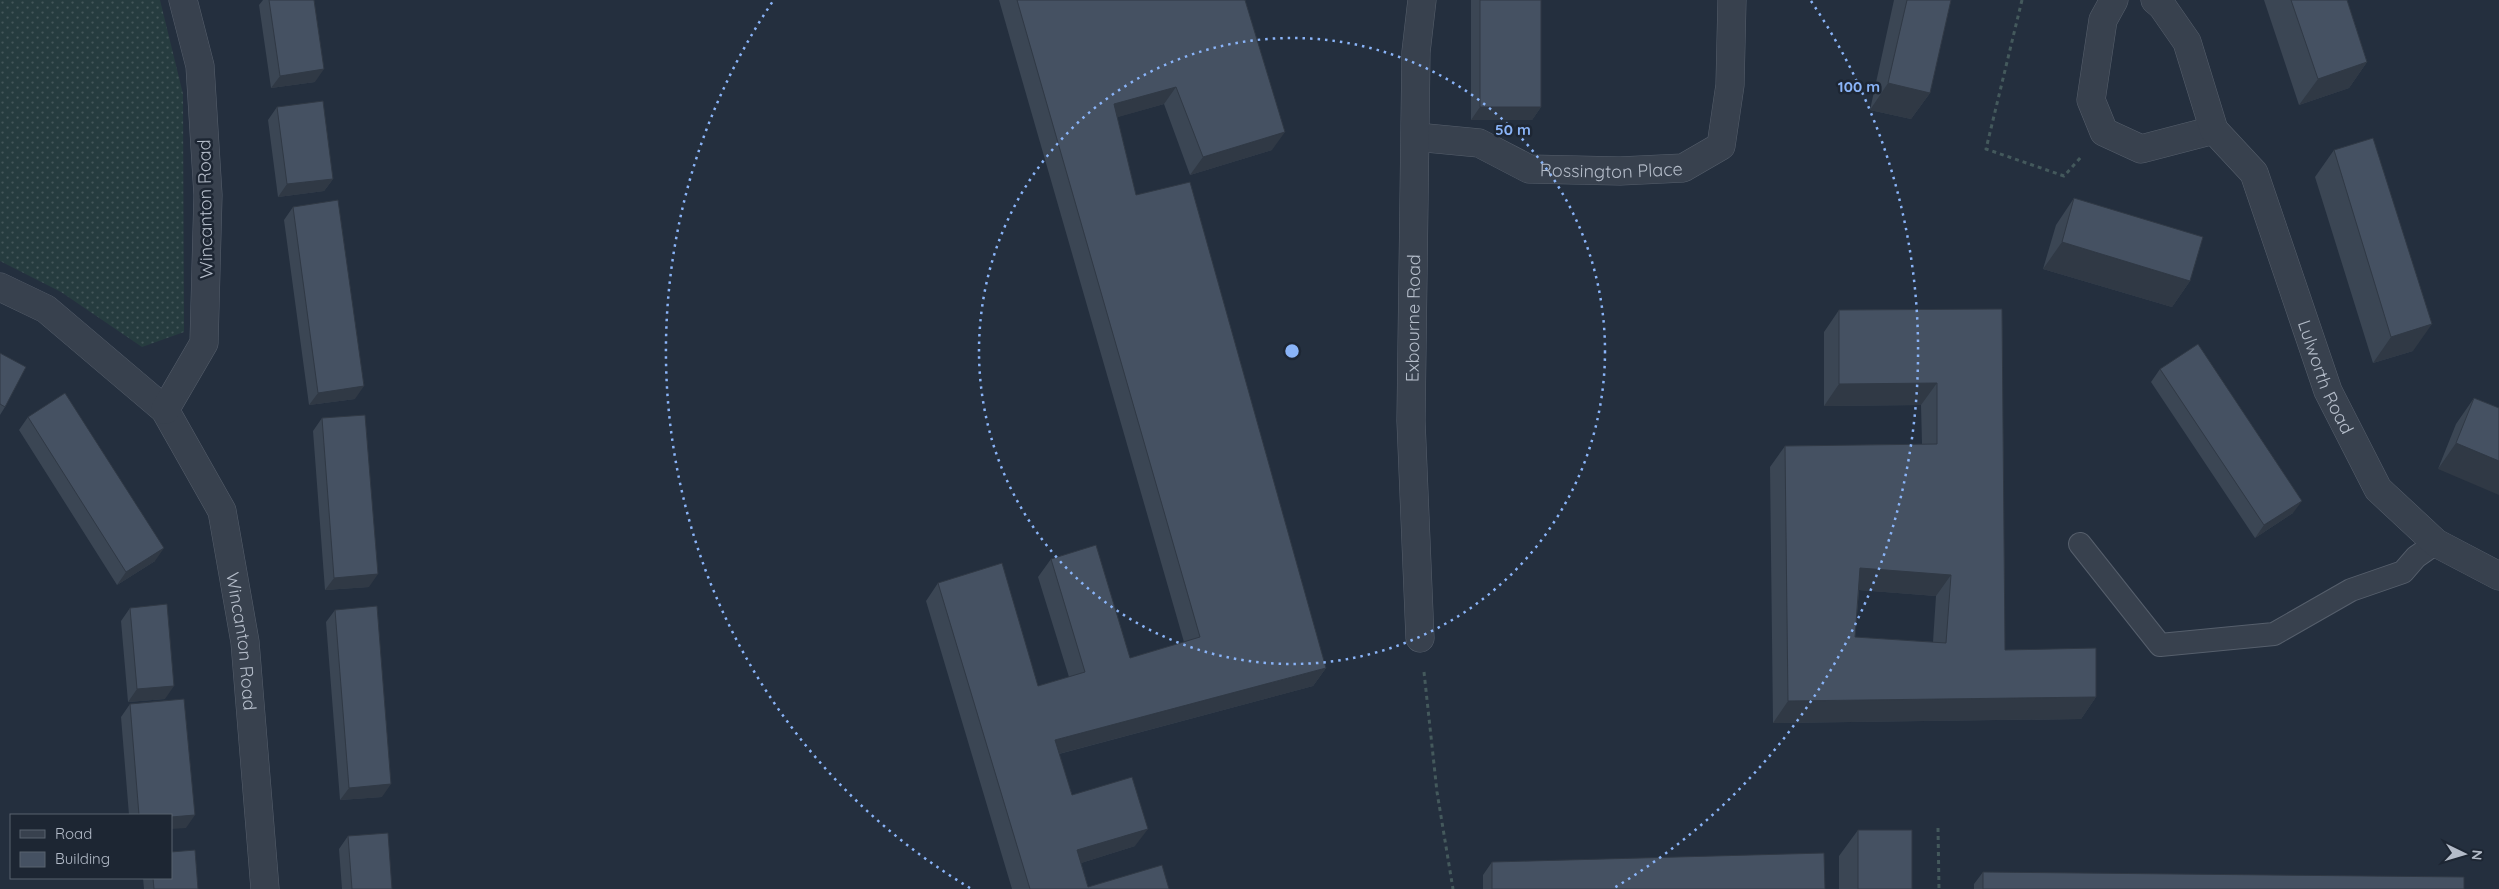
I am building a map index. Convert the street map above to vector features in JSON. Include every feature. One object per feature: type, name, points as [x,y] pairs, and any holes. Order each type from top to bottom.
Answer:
[{"type":"street","name":"Wincanton Road","points":[[165,410],[204,342],[208,195],[200,66],[183,0]]},
{"type":"street","name":"Exbourne Road","points":[[1420,638],[1411,421],[1416,52],[1422,0]]},
{"type":"street","name":"Rossington Place","points":[[1416,137],[1479,143],[1529,169],[1620,171],[1683,168],[1721,146],[1730,85],[1732,0]]},
{"type":"street","points":[[2114,0],[2103,20],[2091,100],[2104,132],[2142,149],[2214,130]]},
{"type":"street","name":"Lulworth Road","points":[[2155,0],[2162,6],[2187,42],[2214,130],[2254,173],[2328,391],[2378,489],[2436,544],[2499,576]]},
{"type":"street","name":"Wincanton Road","points":[[0,287],[46,310],[165,410],[222,511],[245,642],[265,889]]},
{"type":"lane","points":[[2080,544],[2160,645],[2274,634],[2351,590],[2403,572],[2416,557],[2436,544]]},
{"type":"path","points":[[2022,0],[1986,149],[2064,176],[2104,132]]},
{"type":"path","points":[[1420,638],[1437,792],[1453,889]]},
{"type":"path","points":[[1938,828],[1939,889]]},
{"type":"green space","points":[[0,0],[160,0],[183,94],[184,332],[142,347],[61,292],[0,261]]},
{"type":"building","points":[[269,0],[314,0],[324,69],[280,76]]},
{"type":"building","points":[[1017,0],[1245,0],[1285,132],[1203,157],[1176,87],[1114,104],[1136,195],[1190,182],[1326,668],[1055,740],[1072,795],[1132,777],[1148,829],[1077,850],[1088,887],[1162,865],[1169,889],[1030,889],[938,583],[1002,563],[1038,686],[1085,672],[1051,559],[1096,545],[1130,658],[1200,637]]},
{"type":"building","points":[[1480,0],[1541,0],[1541,107],[1480,107]]},
{"type":"building","points":[[1907,0],[1951,0],[1930,93],[1888,83]]},
{"type":"building","points":[[2291,0],[2347,0],[2367,62],[2318,79]]},
{"type":"building","points":[[323,101],[333,179],[287,184],[277,107]]},
{"type":"building","points":[[2373,138],[2432,324],[2391,337],[2334,150]]},
{"type":"building","points":[[2074,198],[2203,237],[2190,281],[2062,242]]},
{"type":"building","points":[[338,200],[364,386],[318,393],[293,207]]},
{"type":"building","points":[[2002,309],[2005,650],[2096,648],[2096,697],[1788,701],[1785,446],[1937,444],[1937,383],[1839,384],[1839,310]],"holes":[[[1860,568],[1951,575],[1946,643],[1855,637]]]},
{"type":"building","points":[[2198,344],[2302,501],[2264,525],[2160,369]]},
{"type":"building","points":[[0,353],[26,367],[5,407],[0,404]]},
{"type":"building","points":[[65,393],[164,548],[126,572],[28,417]]},
{"type":"building","points":[[2474,398],[2499,408],[2499,461],[2456,443]]},
{"type":"building","points":[[365,415],[378,574],[334,578],[322,418]]},
{"type":"building","points":[[167,604],[174,686],[137,689],[130,608]]},
{"type":"building","points":[[377,606],[391,784],[349,788],[335,610]]},
{"type":"building","points":[[184,699],[195,815],[172,817],[172,814],[139,814],[130,704]]},
{"type":"building","points":[[1858,830],[1912,830],[1912,889],[1858,889]]},
{"type":"building","points":[[388,833],[392,889],[352,889],[348,836]]},
{"type":"building","points":[[195,850],[198,889],[154,889],[153,879],[172,879],[172,852]]},
{"type":"building","points":[[1824,853],[1825,889],[1492,889],[1492,862]]},
{"type":"building","points":[[1983,872],[2464,877],[2464,889],[1983,889]]}]
